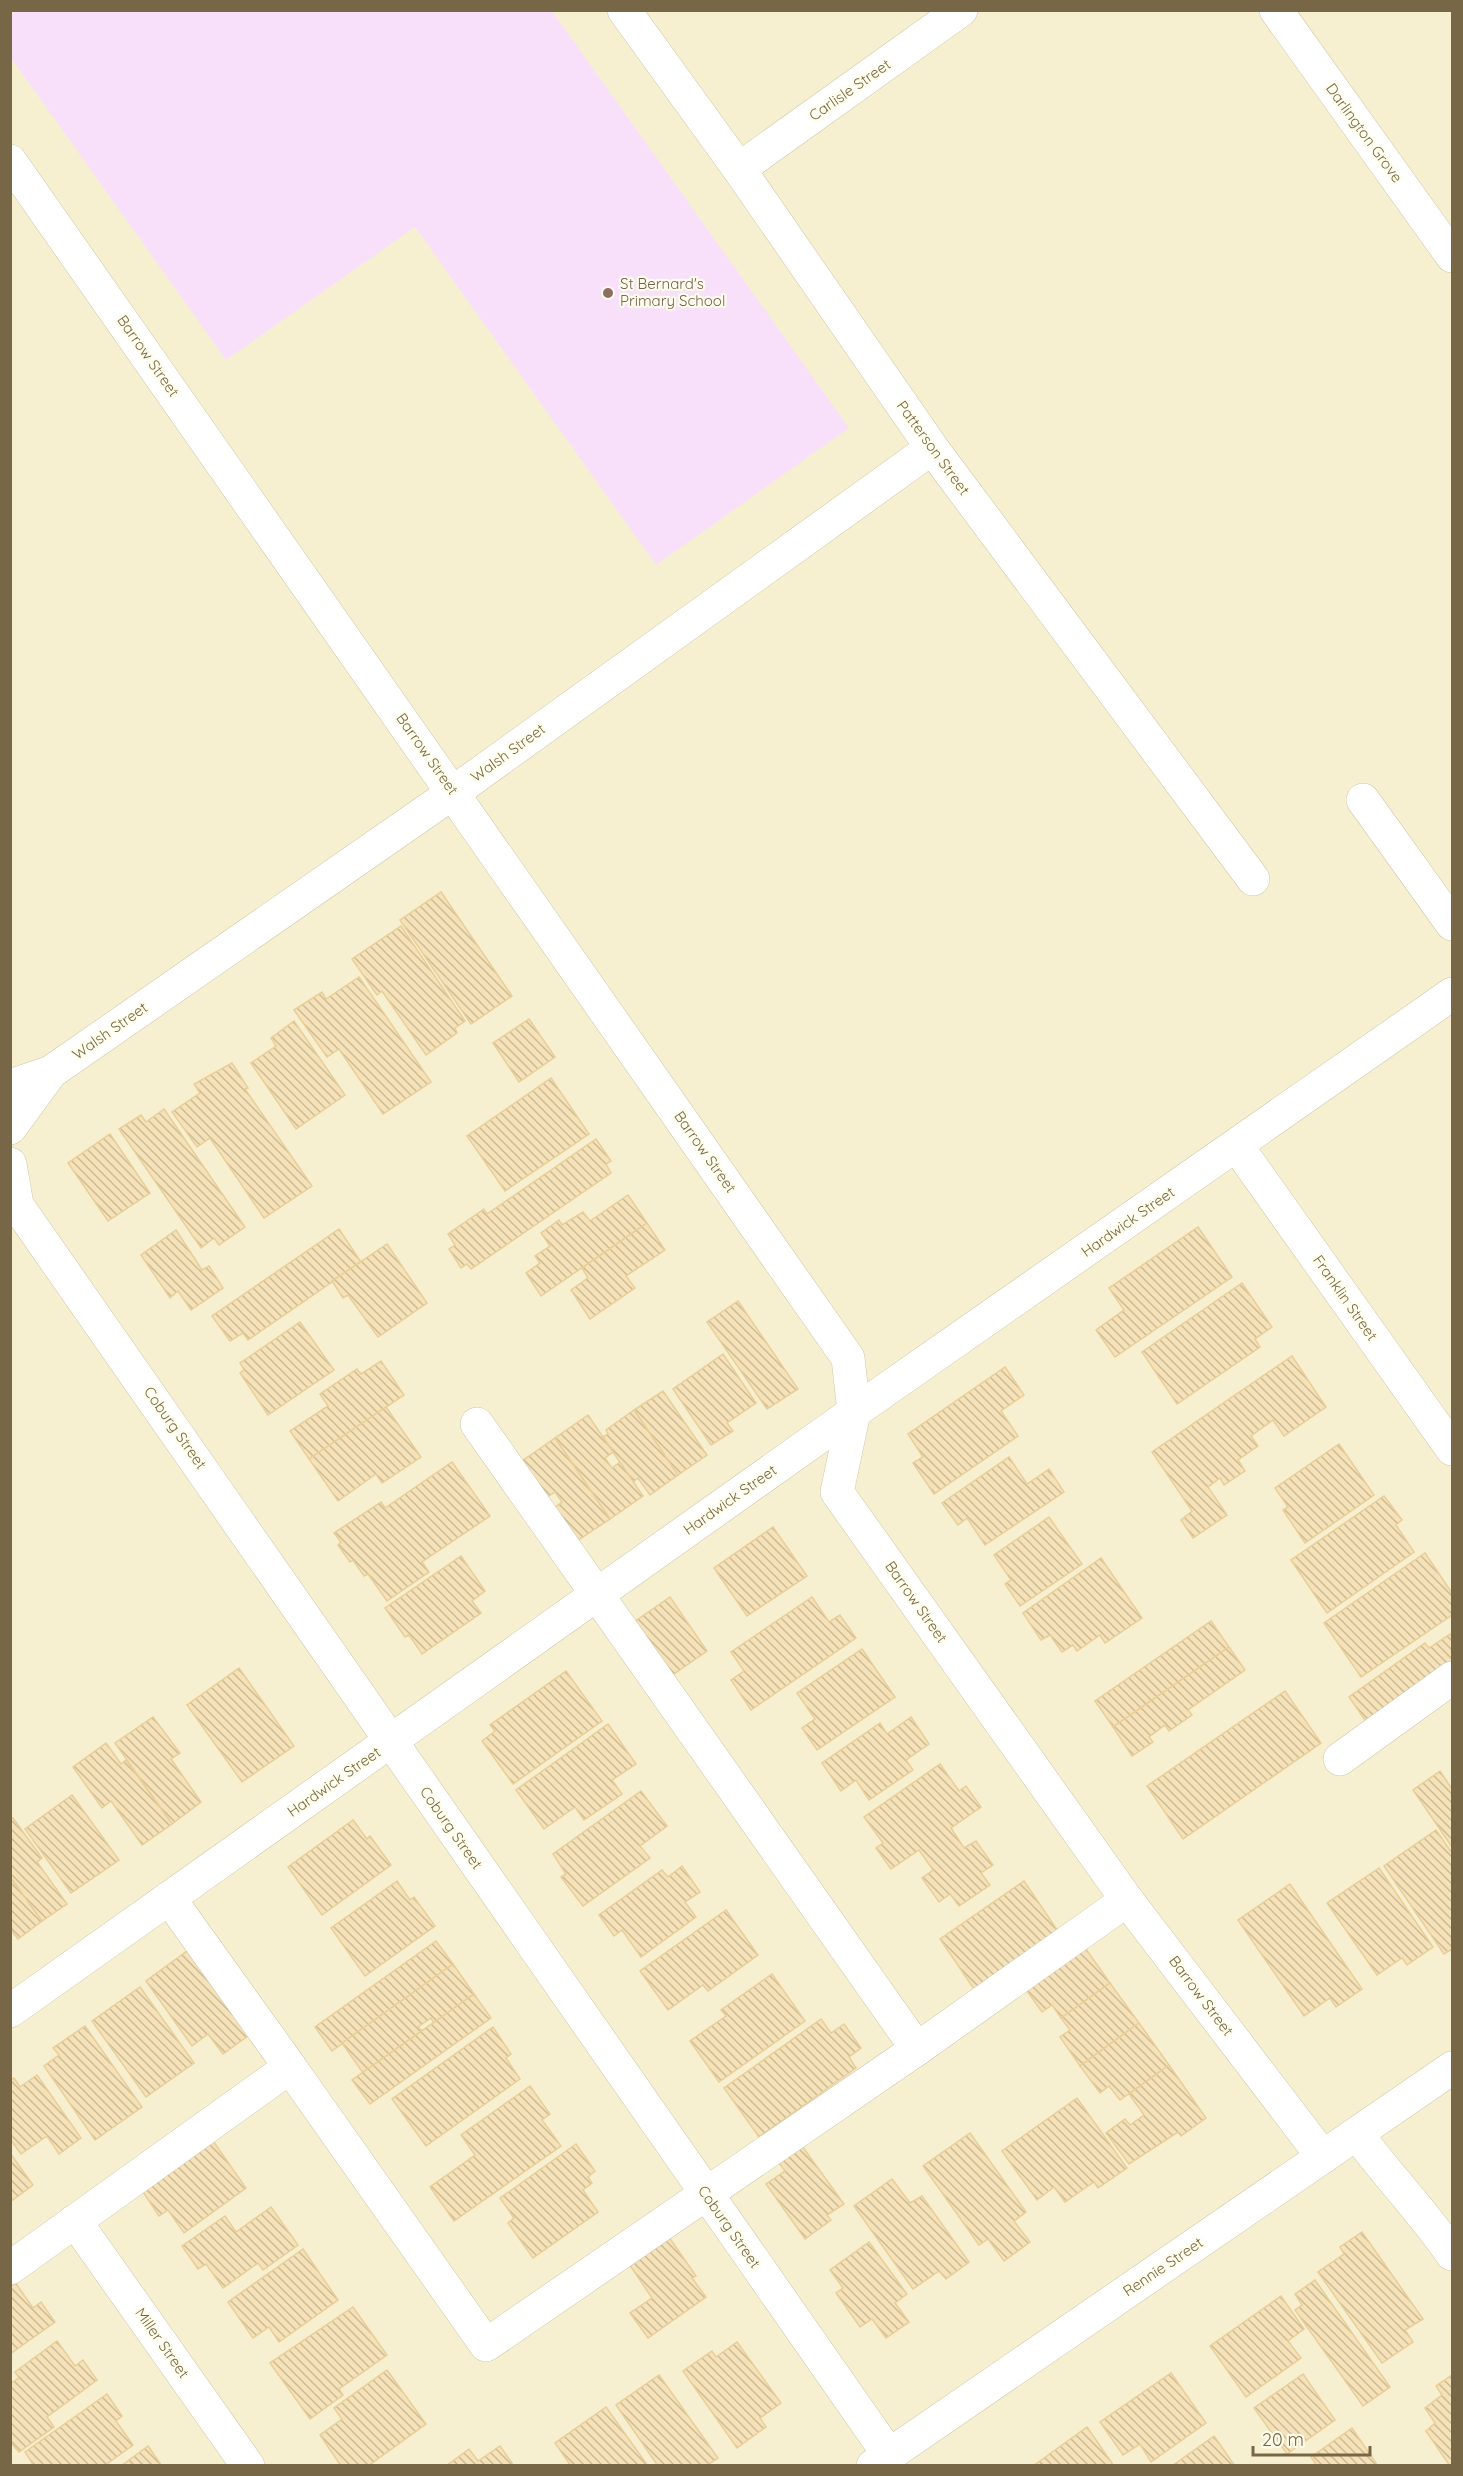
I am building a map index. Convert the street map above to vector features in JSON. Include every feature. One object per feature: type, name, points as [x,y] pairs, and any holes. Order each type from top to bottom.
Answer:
[{"type":"street","name":"Patterson Street","points":[[624,10],[739,169],[932,448],[1253,879]]},
{"type":"street","name":"Carlisle Street","points":[[739,169],[961,10]]},
{"type":"street","name":"Darlington Grove","points":[[1276,10],[1452,256]]},
{"type":"street","name":"Barrow Street","points":[[10,161],[454,792],[848,1358],[854,1412],[837,1492],[1128,1900],[1323,2157]]},
{"type":"street","name":"Walsh Street","points":[[10,1086],[51,1072],[454,792],[932,448]]},
{"type":"street","points":[[1363,800],[1452,924]]},
{"type":"street","name":"Hardwick Street","points":[[10,2011],[854,1412],[1452,994]]},
{"type":"street","name":"Walsh Street","points":[[10,1128],[51,1072]]},
{"type":"street","name":"Franklin Street","points":[[1237,1146],[1452,1449]]},
{"type":"street","name":"Coburg Street","points":[[10,1164],[13,1197],[706,2194],[881,2460]]},
{"type":"street","points":[[477,1424],[917,2049]]},
{"type":"street","points":[[1340,1759],[1452,1678]]},
{"type":"street","points":[[169,1898],[486,2345],[917,2049],[1128,1900]]},
{"type":"street","points":[[10,2268],[290,2067]]},
{"type":"street","name":"Rennie Street","points":[[881,2460],[1452,2068]]},
{"type":"street","points":[[1358,2134],[1387,2175],[1411,2199],[1452,2254]]},
{"type":"street","name":"Miller Street","points":[[75,2221],[248,2466]]},
{"type":"shaded area","name":"St Bernard's Primary School","points":[[16,10],[552,11],[849,428],[656,565],[415,227],[226,360],[11,58],[11,15]]},
{"type":"shaded area","points":[[11,11],[1452,11],[1452,2465],[11,2465]]},
{"type":"building","points":[[441,892],[512,996],[471,1024],[400,920]]},
{"type":"building","points":[[401,926],[465,1021],[455,1028],[457,1033],[426,1055],[382,991],[377,995],[352,959]]},
{"type":"building","points":[[359,977],[431,1082],[383,1114],[339,1049],[327,1057],[294,1010],[322,992],[326,999]]},
{"type":"building","points":[[529,1019],[555,1057],[519,1082],[493,1043]]},
{"type":"building","points":[[294,1021],[345,1095],[296,1129],[251,1063],[276,1046],[271,1038]]},
{"type":"building","points":[[232,1063],[248,1088],[245,1089],[312,1186],[264,1218],[210,1138],[197,1147],[172,1112],[200,1093],[194,1084]]},
{"type":"building","points":[[551,1078],[589,1134],[505,1191],[467,1136]]},
{"type":"building","points":[[164,1109],[245,1227],[219,1245],[214,1238],[201,1248],[119,1129],[141,1115],[146,1122]]},
{"type":"building","points":[[110,1134],[150,1193],[108,1221],[68,1163]]},
{"type":"building","points":[[596,1139],[611,1161],[606,1164],[611,1173],[471,1269],[467,1264],[461,1268],[449,1249],[455,1245],[448,1234],[484,1209],[487,1214]]},
{"type":"building","points":[[628,1195],[647,1223],[541,1296],[526,1273],[540,1263],[535,1256],[550,1246],[541,1233],[559,1220],[562,1225],[583,1212],[590,1221]]},
{"type":"building","points":[[647,1223],[665,1250],[626,1276],[635,1288],[590,1319],[571,1290],[588,1278],[582,1268]]},
{"type":"building","points":[[1198,1227],[1232,1277],[1115,1357],[1096,1330],[1124,1310],[1109,1288]]},
{"type":"building","points":[[339,1229],[361,1262],[248,1340],[243,1333],[230,1341],[212,1316]]},
{"type":"building","points":[[176,1230],[202,1270],[209,1266],[223,1288],[191,1310],[178,1291],[170,1298],[141,1255]]},
{"type":"building","points":[[387,1244],[427,1303],[378,1337],[348,1295],[343,1298],[332,1281]]},
{"type":"building","points":[[1242,1283],[1272,1327],[1255,1339],[1260,1347],[1177,1404],[1142,1352]]},
{"type":"building","points":[[738,1301],[798,1389],[767,1409],[707,1322]]},
{"type":"building","points":[[300,1322],[334,1370],[268,1415],[240,1373],[244,1370],[240,1363]]},
{"type":"building","points":[[723,1354],[756,1403],[727,1423],[733,1431],[711,1445],[673,1389]]},
{"type":"building","points":[[1292,1356],[1326,1407],[1284,1436],[1273,1420],[1251,1436],[1258,1446],[1238,1460],[1245,1471],[1224,1485],[1220,1478],[1208,1487],[1227,1515],[1193,1538],[1181,1520],[1192,1511],[1152,1452]]},
{"type":"building","points":[[381,1361],[404,1395],[309,1459],[290,1431],[328,1406],[320,1394],[357,1369],[361,1374]]},
{"type":"building","points":[[1005,1367],[1024,1395],[1001,1411],[1018,1436],[934,1494],[913,1463],[923,1457],[908,1434]]},
{"type":"building","points":[[663,1391],[707,1455],[678,1475],[634,1410]]},
{"type":"building","points":[[386,1407],[421,1457],[382,1483],[376,1474],[338,1501],[309,1459]]},
{"type":"building","points":[[634,1410],[678,1475],[650,1495],[638,1478],[633,1482],[603,1437],[608,1434],[606,1430]]},
{"type":"building","points":[[588,1415],[613,1452],[605,1458],[612,1468],[620,1462],[643,1496],[610,1519],[555,1438]]},
{"type":"building","points":[[555,1438],[610,1519],[577,1541],[554,1508],[562,1502],[555,1492],[546,1498],[522,1461]]},
{"type":"building","points":[[1339,1444],[1374,1495],[1305,1543],[1283,1510],[1288,1507],[1275,1488]]},
{"type":"building","points":[[1009,1457],[1027,1484],[1049,1469],[1064,1492],[985,1545],[967,1518],[958,1525],[942,1503]]},
{"type":"building","points":[[452,1462],[490,1516],[422,1562],[429,1572],[387,1601],[368,1574],[364,1576],[353,1560],[350,1562],[338,1545],[341,1542],[334,1533],[381,1502],[385,1508]]},
{"type":"building","points":[[1384,1496],[1402,1520],[1396,1525],[1414,1552],[1327,1613],[1291,1560]]},
{"type":"building","points":[[1049,1517],[1082,1564],[1020,1606],[1005,1584],[1011,1580],[994,1555]]},
{"type":"building","points":[[773,1527],[807,1576],[747,1616],[714,1568]]},
{"type":"building","points":[[1425,1553],[1452,1593],[1452,1615],[1361,1677],[1324,1623]]},
{"type":"building","points":[[461,1556],[485,1591],[472,1601],[481,1613],[422,1654],[409,1635],[405,1637],[385,1608]]},
{"type":"building","points":[[1101,1558],[1142,1618],[1105,1643],[1100,1635],[1077,1651],[1073,1645],[1062,1652],[1050,1635],[1041,1640],[1023,1613]]},
{"type":"building","points":[[670,1597],[707,1651],[671,1676],[634,1622]]},
{"type":"building","points":[[812,1597],[829,1622],[840,1615],[856,1638],[751,1710],[731,1680],[744,1671],[731,1652]]},
{"type":"building","points":[[1211,1621],[1229,1647],[1113,1727],[1095,1701]]},
{"type":"building","points":[[1450,1634],[1452,1637],[1452,1665],[1367,1723],[1349,1697],[1425,1643],[1429,1648]]},
{"type":"building","points":[[1229,1647],[1245,1670],[1188,1710],[1192,1715],[1169,1731],[1165,1725],[1149,1737],[1153,1742],[1132,1756],[1113,1727]]},
{"type":"building","points":[[862,1649],[895,1697],[817,1750],[802,1728],[815,1719],[797,1693]]},
{"type":"building","points":[[239,1668],[294,1746],[242,1782],[187,1705]]},
{"type":"building","points":[[566,1671],[602,1721],[513,1784],[482,1741],[495,1731],[490,1725]]},
{"type":"building","points":[[1285,1691],[1321,1743],[1183,1839],[1147,1786]]},
{"type":"building","points":[[153,1717],[180,1753],[171,1759],[201,1802],[172,1824],[115,1743]]},
{"type":"building","points":[[911,1717],[929,1744],[906,1760],[913,1770],[869,1800],[856,1780],[841,1791],[822,1763],[880,1723],[887,1734]]},
{"type":"building","points":[[608,1724],[636,1764],[612,1780],[622,1794],[584,1820],[575,1807],[544,1829],[516,1790]]},
{"type":"building","points":[[106,1743],[121,1764],[126,1760],[172,1824],[142,1845],[111,1801],[102,1808],[73,1767]]},
{"type":"building","points":[[940,1764],[959,1791],[966,1786],[981,1807],[951,1828],[964,1848],[976,1841],[993,1865],[981,1873],[990,1885],[959,1906],[950,1894],[939,1902],[922,1878],[933,1870],[919,1850],[891,1869],[876,1848],[883,1843],[864,1817]]},
{"type":"building","points":[[1440,1771],[1452,1789],[1452,1847],[1413,1790]]},
{"type":"building","points":[[641,1791],[667,1826],[640,1846],[650,1858],[583,1906],[561,1877],[566,1874],[553,1854]]},
{"type":"building","points":[[72,1795],[119,1860],[71,1893],[25,1829]]},
{"type":"building","points":[[13,1818],[42,1858],[37,1862],[67,1904],[42,1921],[10,1877],[10,1819]]},
{"type":"building","points":[[353,1820],[367,1839],[370,1836],[391,1865],[322,1915],[288,1867]]},
{"type":"building","points":[[1436,1830],[1452,1853],[1452,1949],[1444,1954],[1384,1866]]},
{"type":"building","points":[[682,1866],[700,1892],[685,1902],[696,1917],[641,1957],[622,1930],[614,1936],[599,1915],[662,1870],[668,1877]]},
{"type":"building","points":[[1379,1868],[1433,1947],[1407,1965],[1402,1958],[1377,1975],[1327,1903]]},
{"type":"building","points":[[10,1877],[42,1921],[18,1939],[10,1929]]},
{"type":"building","points":[[397,1881],[410,1900],[414,1897],[435,1926],[365,1976],[331,1928]]},
{"type":"building","points":[[1024,1881],[1058,1931],[974,1989],[940,1939]]},
{"type":"building","points":[[1290,1884],[1362,1989],[1336,2007],[1330,1998],[1304,2016],[1238,1920]]},
{"type":"building","points":[[726,1910],[758,1955],[708,1991],[703,1985],[668,2010],[640,1971]]},
{"type":"building","points":[[436,1941],[453,1964],[332,2051],[315,2027]]},
{"type":"building","points":[[1081,1942],[1110,1983],[1061,2018],[1052,2005],[1042,2012],[1022,1984]]},
{"type":"building","points":[[191,1948],[252,2033],[223,2054],[208,2034],[192,2046],[146,1981]]},
{"type":"building","points":[[453,1964],[474,1994],[434,2023],[431,2018],[418,2027],[422,2031],[363,2073],[342,2043]]},
{"type":"building","points":[[772,1974],[805,2021],[719,2082],[690,2041],[726,2016],[721,2010]]},
{"type":"building","points":[[1110,1983],[1139,2023],[1080,2066],[1060,2037],[1070,2030],[1061,2018]]},
{"type":"building","points":[[140,1987],[194,2063],[146,2097],[92,2021]]},
{"type":"building","points":[[474,1994],[491,2018],[370,2104],[352,2080]]},
{"type":"building","points":[[821,2019],[831,2033],[844,2024],[861,2048],[849,2057],[856,2068],[759,2137],[724,2088]]},
{"type":"building","points":[[1139,2023],[1169,2065],[1120,2100],[1109,2086],[1100,2093],[1080,2066]]},
{"type":"building","points":[[85,2026],[142,2107],[95,2140],[44,2066],[59,2055],[53,2048]]},
{"type":"building","points":[[493,2027],[511,2054],[506,2058],[520,2079],[426,2146],[392,2099]]},
{"type":"building","points":[[1169,2065],[1206,2118],[1181,2136],[1178,2132],[1129,2164],[1106,2133],[1125,2119],[1130,2125],[1144,2115],[1129,2094]]},
{"type":"building","points":[[37,2075],[81,2138],[59,2154],[47,2136],[21,2154],[10,2139],[10,2080],[14,2078],[20,2087]]},
{"type":"building","points":[[530,2086],[550,2114],[542,2120],[561,2146],[454,2221],[430,2187],[475,2155],[461,2135]]},
{"type":"building","points":[[1077,2098],[1127,2168],[1098,2188],[1094,2182],[1065,2202],[1054,2187],[1037,2200],[1002,2151]]},
{"type":"building","points":[[970,2133],[1026,2212],[1014,2221],[1030,2242],[1004,2261],[988,2239],[979,2245],[923,2166]]},
{"type":"building","points":[[211,2138],[246,2188],[184,2233],[168,2210],[159,2216],[141,2189]]},
{"type":"building","points":[[576,2144],[595,2171],[588,2177],[592,2183],[583,2190],[598,2212],[533,2258],[508,2223],[514,2218],[500,2198]]},
{"type":"building","points":[[802,2146],[844,2204],[827,2215],[831,2220],[805,2239],[766,2184],[785,2171],[779,2163]]},
{"type":"building","points":[[10,2153],[33,2185],[10,2202]]},
{"type":"building","points":[[892,2179],[910,2203],[922,2196],[969,2262],[946,2279],[939,2271],[913,2289],[854,2206]]},
{"type":"building","points":[[271,2207],[298,2245],[263,2270],[258,2263],[223,2288],[206,2264],[198,2269],[182,2246],[225,2216],[236,2232]]},
{"type":"building","points":[[664,2230],[696,2276],[692,2278],[706,2297],[648,2338],[630,2313],[652,2298],[625,2258]]},
{"type":"building","points":[[1362,2232],[1423,2319],[1405,2330],[1413,2342],[1382,2363],[1318,2272],[1344,2254],[1340,2247]]},
{"type":"building","points":[[869,2242],[907,2294],[895,2303],[909,2322],[886,2338],[872,2319],[860,2327],[836,2293],[843,2288],[830,2270]]},
{"type":"building","points":[[303,2249],[338,2300],[279,2342],[269,2327],[253,2338],[228,2302]]},
{"type":"building","points":[[1315,2280],[1390,2387],[1363,2406],[1295,2310],[1302,2305],[1295,2294]]},
{"type":"building","points":[[15,2282],[33,2308],[41,2302],[55,2322],[10,2354],[10,2286]]},
{"type":"building","points":[[1281,2296],[1304,2329],[1288,2341],[1301,2358],[1246,2397],[1210,2346]]},
{"type":"building","points":[[353,2307],[387,2355],[339,2389],[343,2395],[310,2419],[270,2363]]},
{"type":"building","points":[[57,2341],[75,2366],[83,2360],[97,2380],[47,2417],[54,2427],[19,2452],[10,2442],[10,2384],[19,2378],[15,2372]]},
{"type":"building","points":[[737,2342],[781,2403],[760,2418],[766,2427],[737,2448],[683,2371],[712,2351],[716,2357]]},
{"type":"building","points":[[387,2370],[426,2424],[368,2466],[341,2466],[320,2435],[342,2419],[334,2408]]},
{"type":"building","points":[[1171,2373],[1206,2423],[1151,2462],[1140,2444],[1123,2455],[1100,2422]]},
{"type":"building","points":[[1303,2374],[1335,2420],[1287,2454],[1254,2408]]},
{"type":"building","points":[[659,2375],[718,2458],[706,2466],[658,2466],[616,2405]]},
{"type":"building","points":[[1452,2375],[1452,2466],[1450,2466],[1426,2431],[1435,2423],[1425,2408],[1442,2395],[1436,2386]]},
{"type":"building","points":[[107,2394],[122,2416],[116,2421],[133,2445],[104,2466],[34,2466],[25,2452]]},
{"type":"building","points":[[606,2407],[648,2466],[571,2466],[555,2443]]},
{"type":"building","points":[[1087,2427],[1114,2466],[1033,2466]]},
{"type":"building","points":[[1352,2428],[1378,2466],[1317,2466],[1311,2457]]},
{"type":"building","points":[[1214,2436],[1235,2466],[1172,2466]]},
{"type":"building","points":[[148,2446],[162,2466],[121,2466]]},
{"type":"building","points":[[500,2446],[514,2466],[446,2466],[469,2449],[478,2461]]},
{"type":"place","name":"St Bernard's Primary School","points":[[608,293]]}]
